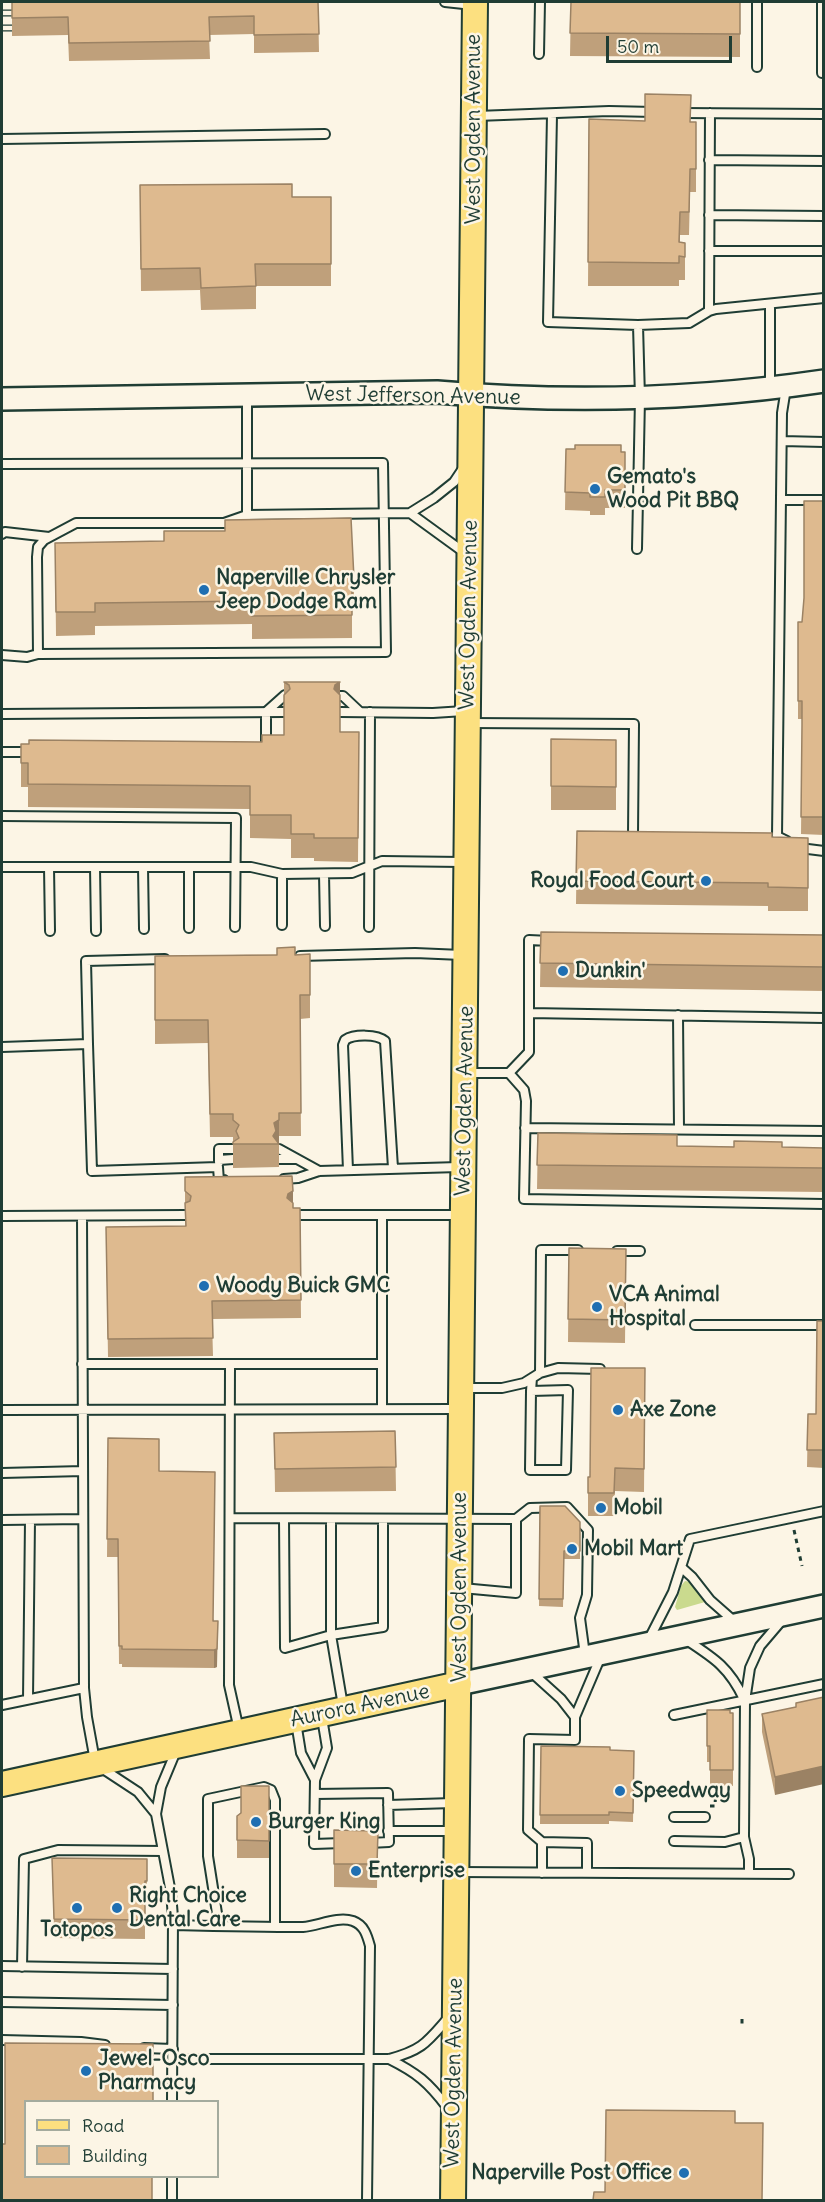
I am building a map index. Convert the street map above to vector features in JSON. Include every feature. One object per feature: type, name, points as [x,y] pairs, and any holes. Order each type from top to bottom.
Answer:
[{"type":"main road","name":"West Ogden Avenue","points":[[453,2200],[475,3]]},
{"type":"main road","name":"Aurora Avenue","points":[[2,1784],[459,1684]]},
{"type":"street","name":"West Jefferson Avenue","points":[[2,399],[437,392],[504,398],[640,398],[824,381]]},
{"type":"street","name":"Aurora Avenue","points":[[459,1684],[824,1606]]},
{"type":"lane","points":[[445,2],[475,3]]},
{"type":"lane","points":[[539,54],[540,2]]},
{"type":"lane","points":[[757,2],[757,67]]},
{"type":"lane","points":[[822,2],[822,73]]},
{"type":"lane","points":[[474,116],[552,115],[609,111],[824,114]]},
{"type":"lane","points":[[709,311],[710,113]]},
{"type":"lane","points":[[552,115],[548,322],[638,325],[689,322],[709,311],[824,298]]},
{"type":"lane","points":[[2,139],[325,134]]},
{"type":"lane","points":[[709,160],[824,161]]},
{"type":"lane","points":[[709,215],[824,216]]},
{"type":"lane","points":[[709,251],[824,251]]},
{"type":"lane","points":[[770,304],[782,413],[777,836],[804,849],[824,851]]},
{"type":"lane","points":[[637,549],[640,398],[638,325]]},
{"type":"lane","points":[[247,395],[247,515]]},
{"type":"lane","points":[[782,441],[824,442]]},
{"type":"lane","points":[[38,654],[36,557],[38,548],[44,540],[76,524],[224,523],[247,515],[410,513],[454,482],[471,456]]},
{"type":"lane","points":[[2,464],[383,463],[386,652],[2,656]]},
{"type":"lane","points":[[781,500],[824,501]]},
{"type":"lane","points":[[410,513],[470,556]]},
{"type":"lane","points":[[2,534],[5,532],[49,537]]},
{"type":"lane","points":[[255,750],[266,750],[266,712],[285,695],[296,696]]},
{"type":"lane","points":[[320,696],[343,696],[360,712]]},
{"type":"lane","points":[[2,714],[284,712]]},
{"type":"lane","points":[[340,712],[433,713],[469,717],[634,724],[633,834]]},
{"type":"lane","points":[[369,927],[370,712]]},
{"type":"lane","points":[[2,752],[36,752]]},
{"type":"lane","points":[[2,816],[236,818],[235,927]]},
{"type":"lane","points":[[2,867],[251,867],[282,874],[324,874],[352,873],[381,861],[467,862]]},
{"type":"lane","points":[[49,867],[50,931]]},
{"type":"lane","points":[[95,867],[96,931]]},
{"type":"lane","points":[[144,867],[144,929]]},
{"type":"lane","points":[[189,867],[189,928]]},
{"type":"lane","points":[[282,874],[282,925]]},
{"type":"lane","points":[[324,874],[325,926]]},
{"type":"lane","points":[[465,1073],[509,1072],[529,1052],[529,940],[564,941]]},
{"type":"lane","points":[[288,956],[415,953],[466,955]]},
{"type":"lane","points":[[173,959],[86,961],[92,1171],[219,1163],[233,1159]]},
{"type":"lane","points":[[529,1013],[824,1018]]},
{"type":"lane","points":[[678,1015],[679,1130]]},
{"type":"lane","points":[[348,1170],[344,1046],[345,1040],[349,1037],[380,1036],[385,1041],[393,1168]]},
{"type":"lane","points":[[2,1047],[88,1044]]},
{"type":"lane","points":[[509,1072],[524,1090],[526,1101],[524,1199],[824,1204]]},
{"type":"lane","points":[[525,1128],[824,1131]]},
{"type":"lane","points":[[230,1180],[219,1180],[219,1149],[233,1149]]},
{"type":"lane","points":[[279,1149],[319,1171]]},
{"type":"lane","points":[[279,1159],[297,1159]]},
{"type":"lane","points":[[275,1179],[298,1178],[319,1171],[464,1167]]},
{"type":"lane","points":[[2,1216],[185,1215]]},
{"type":"lane","points":[[293,1215],[463,1215]]},
{"type":"lane","points":[[382,1215],[382,1409]]},
{"type":"lane","points":[[82,1216],[84,1688],[87,1717],[96,1764],[138,1792],[156,1814]]},
{"type":"lane","points":[[540,1373],[541,1250],[585,1251]]},
{"type":"lane","points":[[607,1251],[640,1251]]},
{"type":"lane","points":[[694,1324],[824,1325]]},
{"type":"lane","points":[[82,1364],[382,1364]]},
{"type":"lane","points":[[230,1364],[229,1685],[239,1733]]},
{"type":"lane","points":[[2,1410],[382,1409],[461,1398],[524,1383],[540,1373],[558,1368],[614,1370]]},
{"type":"lane","points":[[531,1391],[568,1390],[566,1470],[531,1470],[531,1391],[532,1378]]},
{"type":"lane","points":[[2,1473],[83,1471]]},
{"type":"lane","points":[[230,1518],[460,1521],[516,1519],[530,1508],[567,1507],[588,1530],[587,1595],[580,1618],[593,1657],[575,1717],[575,1740],[529,1739],[528,1830],[542,1842],[587,1843],[587,1873]]},
{"type":"lane","points":[[646,1645],[673,1592],[690,1539],[824,1510]]},
{"type":"lane","points":[[2,1520],[83,1519]]},
{"type":"lane","points":[[284,1519],[285,1648],[331,1635],[383,1627],[383,1520]]},
{"type":"lane","points":[[331,1519],[332,1712],[327,1748],[315,1779],[314,1844],[346,1843]]},
{"type":"lane","points":[[460,1588],[516,1593],[516,1519]]},
{"type":"lane","points":[[28,1699],[30,1520]]},
{"type":"lane","points":[[682,1568],[710,1600],[738,1625]]},
{"type":"lane","points":[[749,1873],[749,1859],[744,1837],[745,1701],[753,1659],[760,1646],[788,1614]]},
{"type":"lane","points":[[682,1637],[723,1666],[731,1675],[745,1701]]},
{"type":"lane","points":[[529,1670],[561,1699],[575,1717]]},
{"type":"lane","points":[[674,1715],[824,1684]]},
{"type":"lane","points":[[2,1705],[84,1688]]},
{"type":"lane","points":[[296,1720],[302,1753],[315,1779]]},
{"type":"lane","points":[[172,2100],[173,1925],[171,1893],[156,1814],[161,1787],[180,1746]]},
{"type":"lane","points":[[219,1926],[208,1856],[208,1799],[264,1787],[271,1790],[275,1800],[275,1926]]},
{"type":"lane","points":[[315,1794],[388,1793],[389,1842],[357,1843]]},
{"type":"lane","points":[[388,1805],[457,1803]]},
{"type":"lane","points":[[674,1817],[705,1817]]},
{"type":"lane","points":[[388,1831],[457,1831]]},
{"type":"lane","points":[[674,1841],[725,1842],[744,1837]]},
{"type":"lane","points":[[542,1842],[542,1873]]},
{"type":"lane","points":[[22,1967],[24,1859],[58,1850],[163,1851]]},
{"type":"lane","points":[[456,1872],[789,1874]]},
{"type":"lane","points":[[173,1925],[306,1927],[340,1920],[352,1921],[367,1933],[370,1946],[367,2200]]},
{"type":"lane","points":[[2,1966],[173,1969]]},
{"type":"lane","points":[[2,2002],[173,2005]]},
{"type":"lane","points":[[172,2059],[389,2059],[413,2052],[428,2041],[455,2010]]},
{"type":"lane","points":[[2,2040],[81,2042],[114,2048]]},
{"type":"lane","points":[[137,2048],[172,2049]]},
{"type":"lane","points":[[389,2059],[417,2073],[434,2090],[454,2117]]},
{"type":"lane","points":[[172,2178],[172,2200]]},
{"type":"path","points":[[791,1517],[802,1566]]},
{"type":"path","points":[[715,1806],[716,1786]]},
{"type":"path","points":[[742,2019],[742,2028]]},
{"type":"green space","points":[[685,1581],[690,1582],[705,1602],[677,1610],[675,1607],[681,1586]]},
{"type":"building","points":[[12,2],[318,2],[319,34],[254,35],[254,16],[209,17],[210,41],[69,43],[68,17],[12,18]]},
{"type":"building","points":[[571,2],[740,2],[740,34],[570,33]]},
{"type":"building","points":[[645,94],[691,95],[690,122],[696,122],[696,169],[690,169],[689,212],[680,212],[679,242],[685,243],[685,257],[679,256],[679,263],[588,262],[589,119],[645,121]]},
{"type":"building","points":[[292,184],[292,197],[331,197],[331,264],[255,264],[256,286],[201,288],[200,268],[141,269],[140,185]]},
{"type":"building","name":"Gemato's Wood Pit BBQ","points":[[575,445],[621,445],[621,452],[625,452],[625,490],[605,490],[605,497],[590,497],[590,493],[565,492],[566,449],[575,449]]},
{"type":"building","points":[[804,501],[824,501],[824,817],[801,817],[802,701],[798,701],[798,622],[802,622],[804,598]]},
{"type":"building","name":"Naperville Chrysler Jeep Dodge Ram","points":[[351,518],[354,579],[352,579],[352,615],[252,616],[252,601],[95,603],[95,612],[56,612],[55,543],[164,541],[164,531],[225,531],[225,520]]},
{"type":"building","points":[[284,682],[340,682],[335,685],[334,689],[340,695],[340,732],[359,732],[358,838],[314,838],[314,834],[291,834],[291,815],[250,815],[250,786],[28,784],[28,763],[21,763],[21,744],[29,744],[29,740],[262,742],[262,735],[284,735],[284,695],[290,689],[289,685]]},
{"type":"building","points":[[551,739],[616,740],[616,787],[551,786]]},
{"type":"building","points":[[577,831],[772,833],[772,837],[808,838],[808,888],[768,887],[768,883],[576,881]]},
{"type":"building","points":[[541,932],[824,935],[824,967],[540,963]]},
{"type":"building","points":[[295,947],[295,955],[310,954],[310,995],[300,995],[301,1113],[279,1113],[279,1120],[274,1123],[276,1131],[273,1136],[279,1144],[233,1144],[239,1138],[236,1131],[239,1125],[233,1120],[233,1114],[210,1114],[208,1020],[155,1020],[155,956],[277,955],[277,948]]},
{"type":"building","points":[[538,1133],[677,1135],[677,1146],[734,1147],[734,1141],[782,1142],[782,1147],[824,1148],[824,1168],[537,1165]]},
{"type":"building","name":"Woody Buick GMC","points":[[292,1176],[293,1191],[288,1194],[287,1198],[293,1203],[293,1208],[300,1208],[301,1300],[212,1301],[213,1338],[108,1339],[106,1227],[186,1226],[185,1203],[190,1201],[191,1196],[185,1191],[185,1177]]},
{"type":"building","name":"VCA Animal Hospital","points":[[569,1248],[626,1249],[625,1320],[568,1319]]},
{"type":"building","points":[[817,1321],[824,1321],[824,1450],[807,1450],[808,1414],[816,1414]]},
{"type":"building","points":[[591,1368],[645,1368],[644,1469],[615,1468],[614,1493],[588,1493]]},
{"type":"building","points":[[395,1431],[396,1467],[275,1469],[274,1433]]},
{"type":"building","points":[[108,1438],[159,1439],[159,1471],[215,1472],[213,1621],[218,1621],[217,1649],[122,1649],[122,1646],[119,1646],[118,1539],[107,1539]]},
{"type":"building","name":"Mobil","points":[[540,1506],[565,1506],[580,1522],[580,1551],[564,1551],[563,1599],[539,1599]]},
{"type":"building","points":[[824,1697],[824,1766],[775,1777],[762,1714],[796,1707],[796,1703]]},
{"type":"building","points":[[707,1710],[730,1710],[730,1713],[733,1713],[733,1770],[710,1770]]},
{"type":"building","name":"Speedway","points":[[541,1746],[610,1747],[610,1750],[634,1751],[633,1813],[540,1815]]},
{"type":"building","name":"Burger King","points":[[241,1786],[269,1786],[269,1841],[237,1840],[237,1816],[241,1813]]},
{"type":"building","points":[[334,1830],[378,1831],[377,1864],[334,1864]]},
{"type":"building","points":[[52,1858],[147,1859],[145,1920],[54,1919]]},
{"type":"building","points":[[5,2043],[153,2044],[153,2100],[24,2100],[24,2178],[152,2178],[152,2200],[2,2200],[2,2144],[5,2144]]},
{"type":"building","name":"Naperville Post Office","points":[[606,2110],[735,2111],[735,2123],[763,2123],[762,2200],[593,2200],[594,2192],[605,2192]]},
{"type":"railway","points":[[2,13],[12,13]]},
{"type":"railway","points":[[2,28],[12,28]]},
{"type":"place","name":"Gemato's Wood Pit BBQ","points":[[595,489]]},
{"type":"place","name":"Naperville Chrysler Jeep Dodge Ram","points":[[204,590]]},
{"type":"place","name":"Royal Food Court","points":[[706,881]]},
{"type":"place","name":"Dunkin'","points":[[563,971]]},
{"type":"place","name":"Woody Buick GMC","points":[[204,1286]]},
{"type":"place","name":"VCA Animal Hospital","points":[[597,1307]]},
{"type":"place","name":"Axe Zone","points":[[618,1410]]},
{"type":"place","name":"Mobil","points":[[601,1508]]},
{"type":"place","name":"Mobil Mart","points":[[572,1549]]},
{"type":"place","name":"Speedway","points":[[620,1791]]},
{"type":"place","name":"Burger King","points":[[256,1822]]},
{"type":"place","name":"Enterprise","points":[[356,1871]]},
{"type":"place","name":"Totopos","points":[[77,1908]]},
{"type":"place","name":"Right Choice Dental Care","points":[[117,1908]]},
{"type":"place","name":"Jewel-Osco Pharmacy","points":[[86,2071]]},
{"type":"place","name":"Naperville Post Office","points":[[684,2173]]}]
